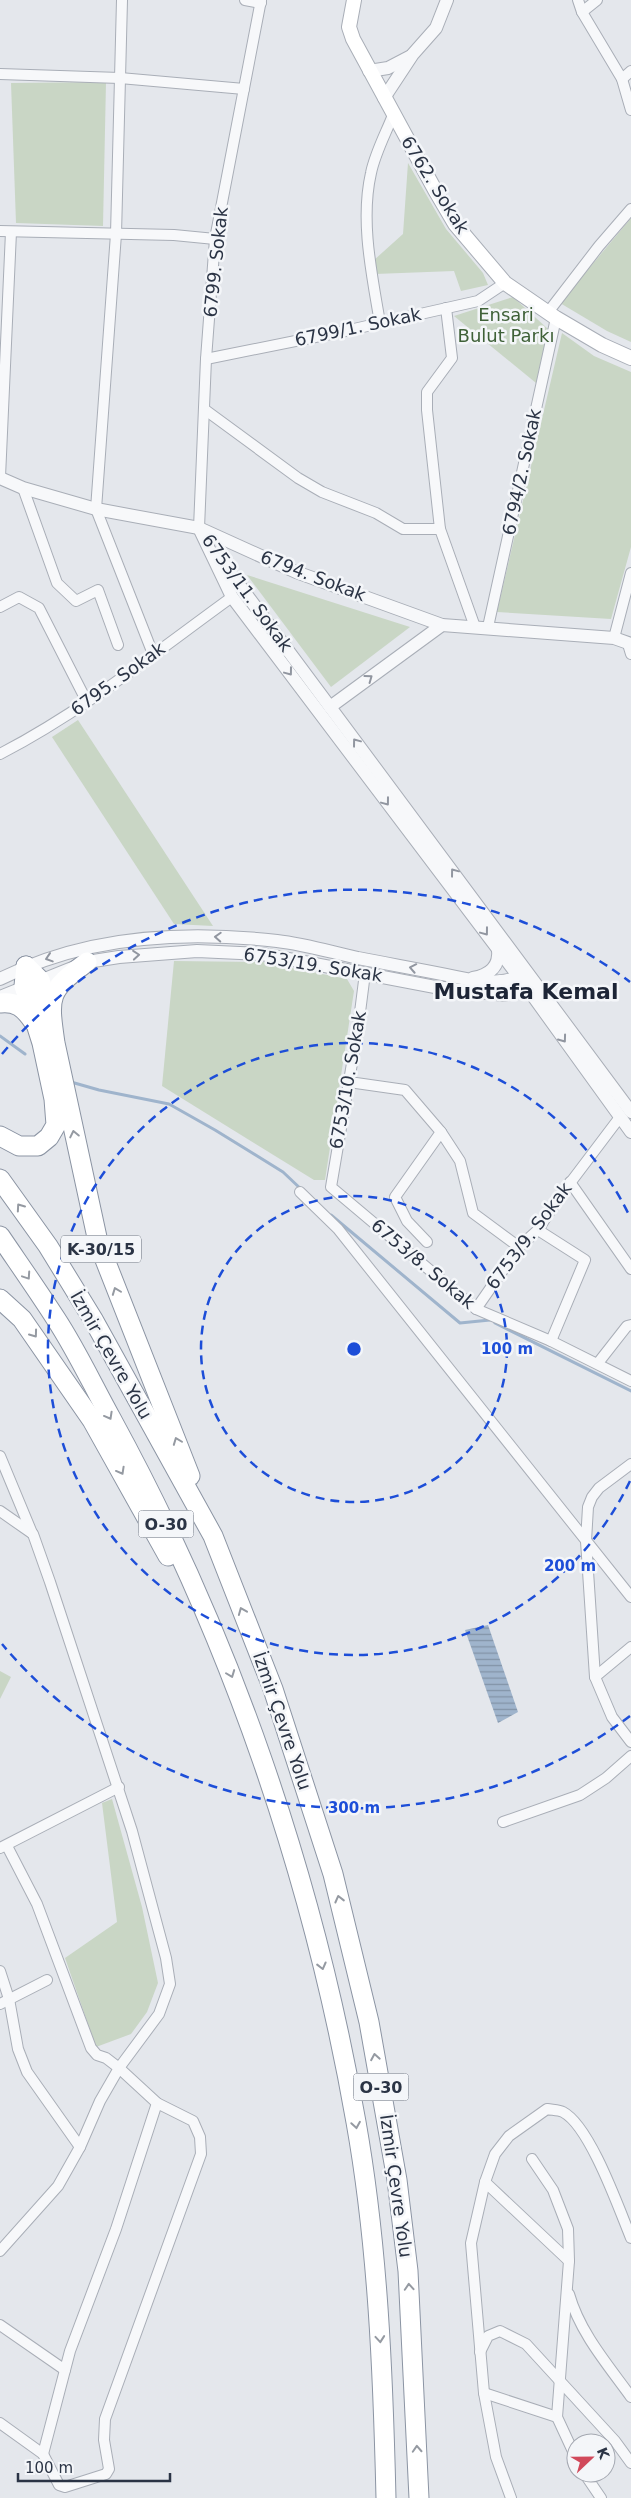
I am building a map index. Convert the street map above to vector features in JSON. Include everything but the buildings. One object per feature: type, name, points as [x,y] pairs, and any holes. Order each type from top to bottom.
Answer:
[{"type":"highway","name":"K-30/15","points":[[87,962],[62,981],[53,992],[50,1010],[65,1091],[98,1242],[212,1536]]},
{"type":"highway","points":[[0,1136],[19,1146],[38,1146],[50,1137],[56,1125],[54,1100],[36,1026],[32,983],[26,966]]},
{"type":"highway","points":[[32,983],[50,1010]]},
{"type":"highway","points":[[0,1003],[10,1002],[21,1006],[36,1026]]},
{"type":"highway","name":"İzmir Çevre Yolu","points":[[0,1179],[48,1246],[94,1321],[212,1536],[273,1689],[333,1874],[369,2022],[397,2180],[408,2271],[419,2498]]},
{"type":"highway","name":"İzmir Çevre Yolu","points":[[0,1236],[58,1322],[150,1490],[222,1652],[244,1708],[287,1835],[335,2020],[356,2124],[367,2206],[382,2362],[386,2498]]},
{"type":"highway","points":[[0,1299],[22,1318],[92,1420],[222,1652]]},
{"type":"main road","name":"6762. Sokak","points":[[354,0],[349,27],[369,71],[456,224],[505,283],[602,345],[631,358]]},
{"type":"street","points":[[122,0],[116,234],[96,509],[153,654]]},
{"type":"street","points":[[245,0],[261,1]]},
{"type":"street","points":[[384,98],[413,54],[436,28],[448,0]]},
{"type":"street","points":[[578,0],[582,12],[622,79],[631,110]]},
{"type":"street","points":[[582,12],[596,0]]},
{"type":"street","name":"6799. Sokak","points":[[199,528],[206,359],[215,240],[261,1]]},
{"type":"street","points":[[369,71],[388,68],[413,54]]},
{"type":"street","points":[[622,79],[631,71]]},
{"type":"street","points":[[0,74],[120,78],[244,89]]},
{"type":"street","points":[[380,323],[369,245],[367,194],[371,171],[393,115]]},
{"type":"street","points":[[552,314],[599,246],[631,209]]},
{"type":"street","points":[[0,231],[174,234],[215,240]]},
{"type":"street","points":[[0,478],[11,232]]},
{"type":"street","name":"6799/1. Sokak","points":[[206,359],[478,301],[505,283]]},
{"type":"street","points":[[446,308],[452,358],[427,392],[427,410],[440,529],[482,627]]},
{"type":"street","name":"6794/2. Sokak","points":[[482,627],[552,314]]},
{"type":"street","points":[[204,409],[298,478],[322,492],[376,513],[403,529],[440,529]]},
{"type":"street","name":"6794. Sokak","points":[[0,478],[23,488],[96,509],[199,528],[296,572],[442,625],[614,638],[630,647]]},
{"type":"street","points":[[23,488],[57,582],[76,601],[98,590],[118,645]]},
{"type":"street","name":"6753/11. Sokak","points":[[199,528],[232,597],[498,948],[525,976],[538,1004],[625,1115]]},
{"type":"street","name":"6753/11. Sokak","points":[[199,528],[225,567],[330,707],[625,1115],[631,1132]]},
{"type":"street","points":[[614,638],[631,572]]},
{"type":"street","points":[[0,607],[19,597],[38,608],[87,702]]},
{"type":"street","name":"6795. Sokak","points":[[0,754],[42,732],[87,702],[232,597]]},
{"type":"street","points":[[330,707],[442,625]]},
{"type":"street","points":[[0,979],[26,966],[72,950],[131,940],[199,936],[278,941],[470,979],[503,981],[525,976]]},
{"type":"street","points":[[470,979],[483,976],[496,966],[498,962],[498,948]]},
{"type":"street","name":"6753/19. Sokak","points":[[0,997],[87,962],[119,957],[197,950],[262,954],[435,987],[521,996],[538,1004]]},
{"type":"street","name":"6753/10. Sokak","points":[[331,1187],[366,973]]},
{"type":"street","points":[[505,995],[518,990],[525,976]]},
{"type":"street","points":[[349,1082],[405,1090],[441,1132],[460,1161],[473,1214],[519,1246]]},
{"type":"street","name":"6753/9. Sokak","points":[[476,1309],[519,1246],[538,1230],[570,1182],[625,1115]]},
{"type":"street","points":[[426,1242],[407,1221],[394,1197],[441,1132]]},
{"type":"street","points":[[570,1182],[631,1269]]},
{"type":"street","name":"6753/8. Sokak","points":[[331,1187],[476,1309],[551,1341],[631,1381]]},
{"type":"street","points":[[300,1192],[338,1229],[631,1597]]},
{"type":"street","points":[[538,1230],[584,1260],[551,1341]]},
{"type":"street","points":[[598,1363],[627,1326],[631,1325]]},
{"type":"street","points":[[0,1456],[33,1534],[119,1787],[166,1958],[170,1984],[159,2014],[119,2068],[100,2101],[80,2147],[58,2186],[17,2234],[0,2250]]},
{"type":"street","points":[[631,1464],[598,1488],[592,1496],[588,1507],[586,1541],[596,1676],[612,1717],[631,1742]]},
{"type":"street","points":[[0,1510],[33,1534]]},
{"type":"street","points":[[596,1676],[631,1647]]},
{"type":"street","points":[[503,1822],[580,1795],[606,1778],[631,1756]]},
{"type":"street","points":[[0,2423],[43,2454],[59,2486],[65,2487],[106,2474],[109,2469],[104,2440],[105,2419],[201,2154],[200,2137],[194,2122],[157,2103],[119,2068],[106,2058],[98,2055],[91,2048],[41,1913],[4,1847],[119,1787]]},
{"type":"street","points":[[0,1971],[4,2001],[27,2072],[80,2147]]},
{"type":"street","points":[[4,2001],[47,1980]]},
{"type":"street","points":[[43,2454],[70,2351],[116,2229],[157,2103]]},
{"type":"street","points":[[511,2498],[496,2457],[484,2393],[471,2244],[485,2182],[494,2154],[510,2136],[547,2109],[562,2112],[574,2123],[601,2163],[631,2238]]},
{"type":"street","points":[[532,2159],[553,2190],[568,2229],[569,2261],[558,2417],[566,2435]]},
{"type":"street","points":[[485,2182],[569,2261]]},
{"type":"street","points":[[567,2286],[574,2313],[586,2334],[631,2397]]},
{"type":"street","points":[[0,2325],[65,2370]]},
{"type":"street","points":[[480,2352],[488,2336],[500,2331],[526,2344],[615,2441],[631,2463]]},
{"type":"street","points":[[484,2393],[558,2417]]},
{"type":"street","points":[[591,2483],[601,2498]]},
{"type":"green space","points":[[106,82],[103,226],[16,223],[11,83]]},
{"type":"green space","points":[[408,163],[446,229],[483,273],[488,285],[461,291],[454,271],[375,274],[373,261],[403,234]]},
{"type":"green space","points":[[631,218],[631,342],[607,331],[560,303]]},
{"type":"green space","name":"Ensari Bulut Parkı","points":[[513,297],[548,329],[536,383],[454,316]]},
{"type":"green space","points":[[562,333],[594,356],[631,372],[631,547],[611,619],[497,612]]},
{"type":"green space","points":[[247,575],[410,627],[331,687]]},
{"type":"green space","points":[[78,720],[213,926],[174,924],[52,737]]},
{"type":"green space","points":[[174,961],[264,962],[347,979],[354,991],[325,1180],[314,1180],[162,1086]]},
{"type":"green space","points":[[0,1671],[11,1677],[0,1699]]},
{"type":"green space","points":[[112,1799],[142,1907],[158,1983],[147,2012],[131,2034],[96,2047],[65,1958],[117,1922],[102,1803]]},
{"type":"water","points":[[488,1625],[518,1712],[498,1723],[465,1630]]},
{"type":"waterway","points":[[0,1036],[25,1054]]},
{"type":"waterway","points":[[71,1082],[99,1090],[169,1104],[283,1172],[302,1190]]},
{"type":"waterway","points":[[331,1215],[460,1323],[490,1320]]},
{"type":"waterway","points":[[495,1323],[631,1391]]},
{"type":"district","name":"Mustafa Kemal","points":[[526,991]]}]
